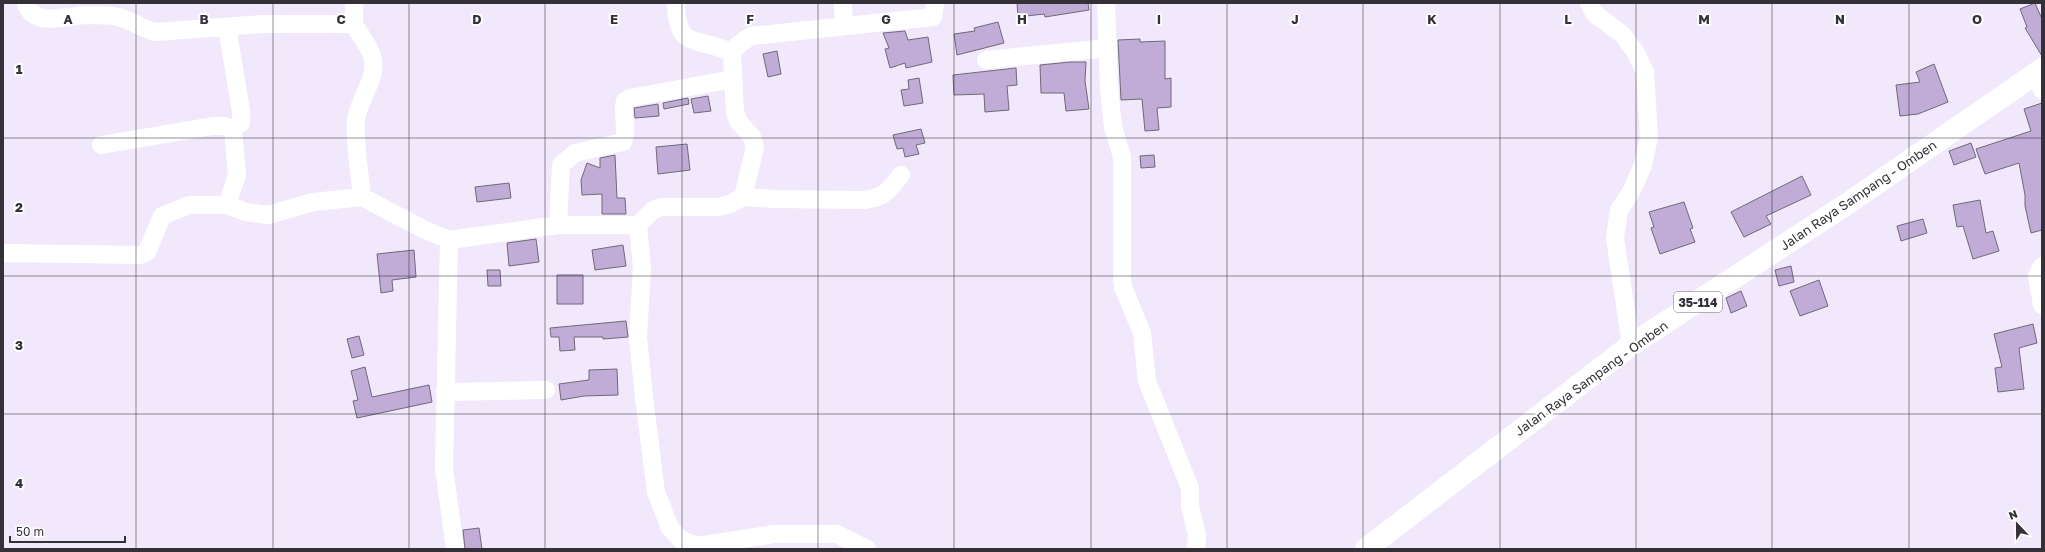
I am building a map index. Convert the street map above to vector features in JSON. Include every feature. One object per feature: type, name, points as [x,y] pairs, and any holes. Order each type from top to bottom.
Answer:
[{"type":"main road","name":"Jalan Raya Sampang - Omben","points":[[1366,549],[1631,345],[2040,78]]},
{"type":"street","points":[[26,3],[32,14],[41,18],[53,19],[85,15],[114,16],[131,21],[142,29],[156,32],[264,24],[354,24]]},
{"type":"street","points":[[354,3],[354,24],[372,55],[373,64],[370,82],[356,119],[356,137],[362,197]]},
{"type":"street","points":[[676,3],[679,28],[684,36],[691,40],[720,47],[732,53]]},
{"type":"street","points":[[843,3],[844,25]]},
{"type":"street","points":[[742,197],[756,147],[752,137],[738,121],[735,112],[732,53],[738,45],[751,36],[844,25],[933,17],[935,3]]},
{"type":"street","points":[[1106,3],[1107,48],[1113,127],[1122,157],[1121,259],[1123,283],[1142,333],[1147,381],[1190,488],[1190,506],[1197,535],[1196,549]]},
{"type":"street","points":[[1590,3],[1594,14],[1622,34],[1636,54],[1645,72],[1649,137],[1643,165],[1631,192],[1619,210],[1615,238],[1631,345]]},
{"type":"street","points":[[227,27],[241,111],[241,123],[233,130]]},
{"type":"street","points":[[986,60],[1107,48]]},
{"type":"street","points":[[558,225],[562,165],[575,153],[622,142],[625,137],[625,101],[630,98],[733,79]]},
{"type":"street","points":[[101,145],[214,126],[224,126],[233,130]]},
{"type":"street","points":[[227,206],[238,175],[233,130]]},
{"type":"street","points":[[3,253],[141,255],[147,252],[162,216],[189,205],[227,206],[246,212],[268,215],[313,202],[362,197],[423,229],[449,240],[558,225],[638,225],[653,210],[662,207],[718,207],[730,204],[742,197],[865,200],[877,198],[886,194],[901,175]]},
{"type":"street","points":[[638,225],[642,267],[638,337],[644,398],[656,492],[670,528],[681,540],[698,546],[774,534],[837,534],[867,549]]},
{"type":"street","points":[[449,240],[444,468],[455,549]]},
{"type":"street","points":[[2042,266],[2037,276],[2042,306]]},
{"type":"street","points":[[446,392],[546,390]]},
{"type":"building","points":[[1017,3],[1088,3],[1089,10],[1045,17],[1044,14],[1018,17]]},
{"type":"building","points":[[2035,3],[2042,19],[2042,56],[2025,28],[2027,27],[2020,9]]},
{"type":"building","points":[[998,22],[1004,43],[957,55],[954,34],[975,31],[974,28]]},
{"type":"building","points":[[905,31],[908,40],[928,37],[932,62],[906,68],[905,63],[890,68],[885,49],[889,48],[883,33]]},
{"type":"building","points":[[1140,39],[1140,42],[1165,41],[1165,79],[1171,78],[1171,107],[1157,108],[1159,130],[1145,131],[1142,99],[1121,100],[1118,40]]},
{"type":"building","points":[[777,51],[781,74],[768,77],[763,54]]},
{"type":"building","points":[[1086,62],[1085,81],[1089,109],[1066,111],[1064,93],[1041,93],[1040,65]]},
{"type":"building","points":[[1934,64],[1948,102],[1918,114],[1900,116],[1896,85],[1920,82],[1916,72]]},
{"type":"building","points":[[1016,68],[1017,85],[1007,86],[1009,110],[985,112],[984,94],[954,95],[953,75]]},
{"type":"building","points":[[919,78],[923,103],[904,106],[901,90],[909,89],[908,80]]},
{"type":"building","points":[[708,96],[711,111],[694,113],[691,99]]},
{"type":"building","points":[[688,98],[689,104],[664,109],[663,103]]},
{"type":"building","points":[[2042,103],[2042,230],[2031,233],[2025,206],[2025,195],[2019,163],[1985,174],[1976,149],[2031,131],[2024,109]]},
{"type":"building","points":[[658,104],[659,116],[635,118],[634,108]]},
{"type":"building","points":[[921,129],[925,143],[916,145],[919,154],[905,157],[903,148],[897,149],[893,135]]},
{"type":"building","points":[[1971,143],[1976,157],[1954,165],[1949,151]]},
{"type":"building","points":[[687,144],[690,170],[658,174],[656,147]]},
{"type":"building","points":[[615,155],[617,198],[625,198],[626,214],[602,214],[602,194],[582,195],[581,180],[587,163],[600,168],[600,158]]},
{"type":"building","points":[[1154,155],[1155,167],[1141,168],[1140,156]]},
{"type":"building","points":[[1802,176],[1811,195],[1766,216],[1771,224],[1744,237],[1731,212]]},
{"type":"building","points":[[509,183],[511,198],[477,202],[475,187]]},
{"type":"building","points":[[1980,200],[1986,233],[1993,231],[1999,251],[1973,259],[1963,226],[1957,227],[1953,205]]},
{"type":"building","points":[[1684,202],[1693,228],[1690,229],[1695,242],[1660,254],[1651,228],[1654,227],[1649,212]]},
{"type":"building","points":[[1923,219],[1927,233],[1901,241],[1897,226]]},
{"type":"building","points":[[536,239],[539,262],[509,266],[507,243]]},
{"type":"building","points":[[623,245],[626,266],[595,270],[592,250]]},
{"type":"building","points":[[414,250],[416,277],[392,280],[393,291],[381,293],[377,254]]},
{"type":"building","points":[[1791,266],[1794,282],[1779,286],[1775,270]]},
{"type":"building","points":[[487,270],[500,270],[501,286],[488,286]]},
{"type":"building","points":[[557,275],[583,275],[583,304],[557,304]]},
{"type":"building","points":[[1819,280],[1828,306],[1800,316],[1790,291]]},
{"type":"building","points":[[1741,291],[1747,306],[1731,313],[1726,298]]},
{"type":"building","points":[[626,321],[628,337],[603,339],[603,337],[574,337],[575,350],[560,351],[559,337],[551,337],[550,328]]},
{"type":"building","points":[[2033,324],[2037,343],[2019,348],[2024,389],[1998,392],[1995,368],[2002,367],[1994,334]]},
{"type":"building","points":[[359,336],[364,355],[352,358],[347,339]]},
{"type":"building","points":[[365,367],[372,397],[429,385],[432,402],[357,418],[353,401],[358,400],[351,371]]},
{"type":"building","points":[[617,369],[618,395],[584,396],[561,400],[559,384],[589,380],[589,370]]},
{"type":"building","points":[[479,528],[482,549],[465,549],[463,530]]}]
